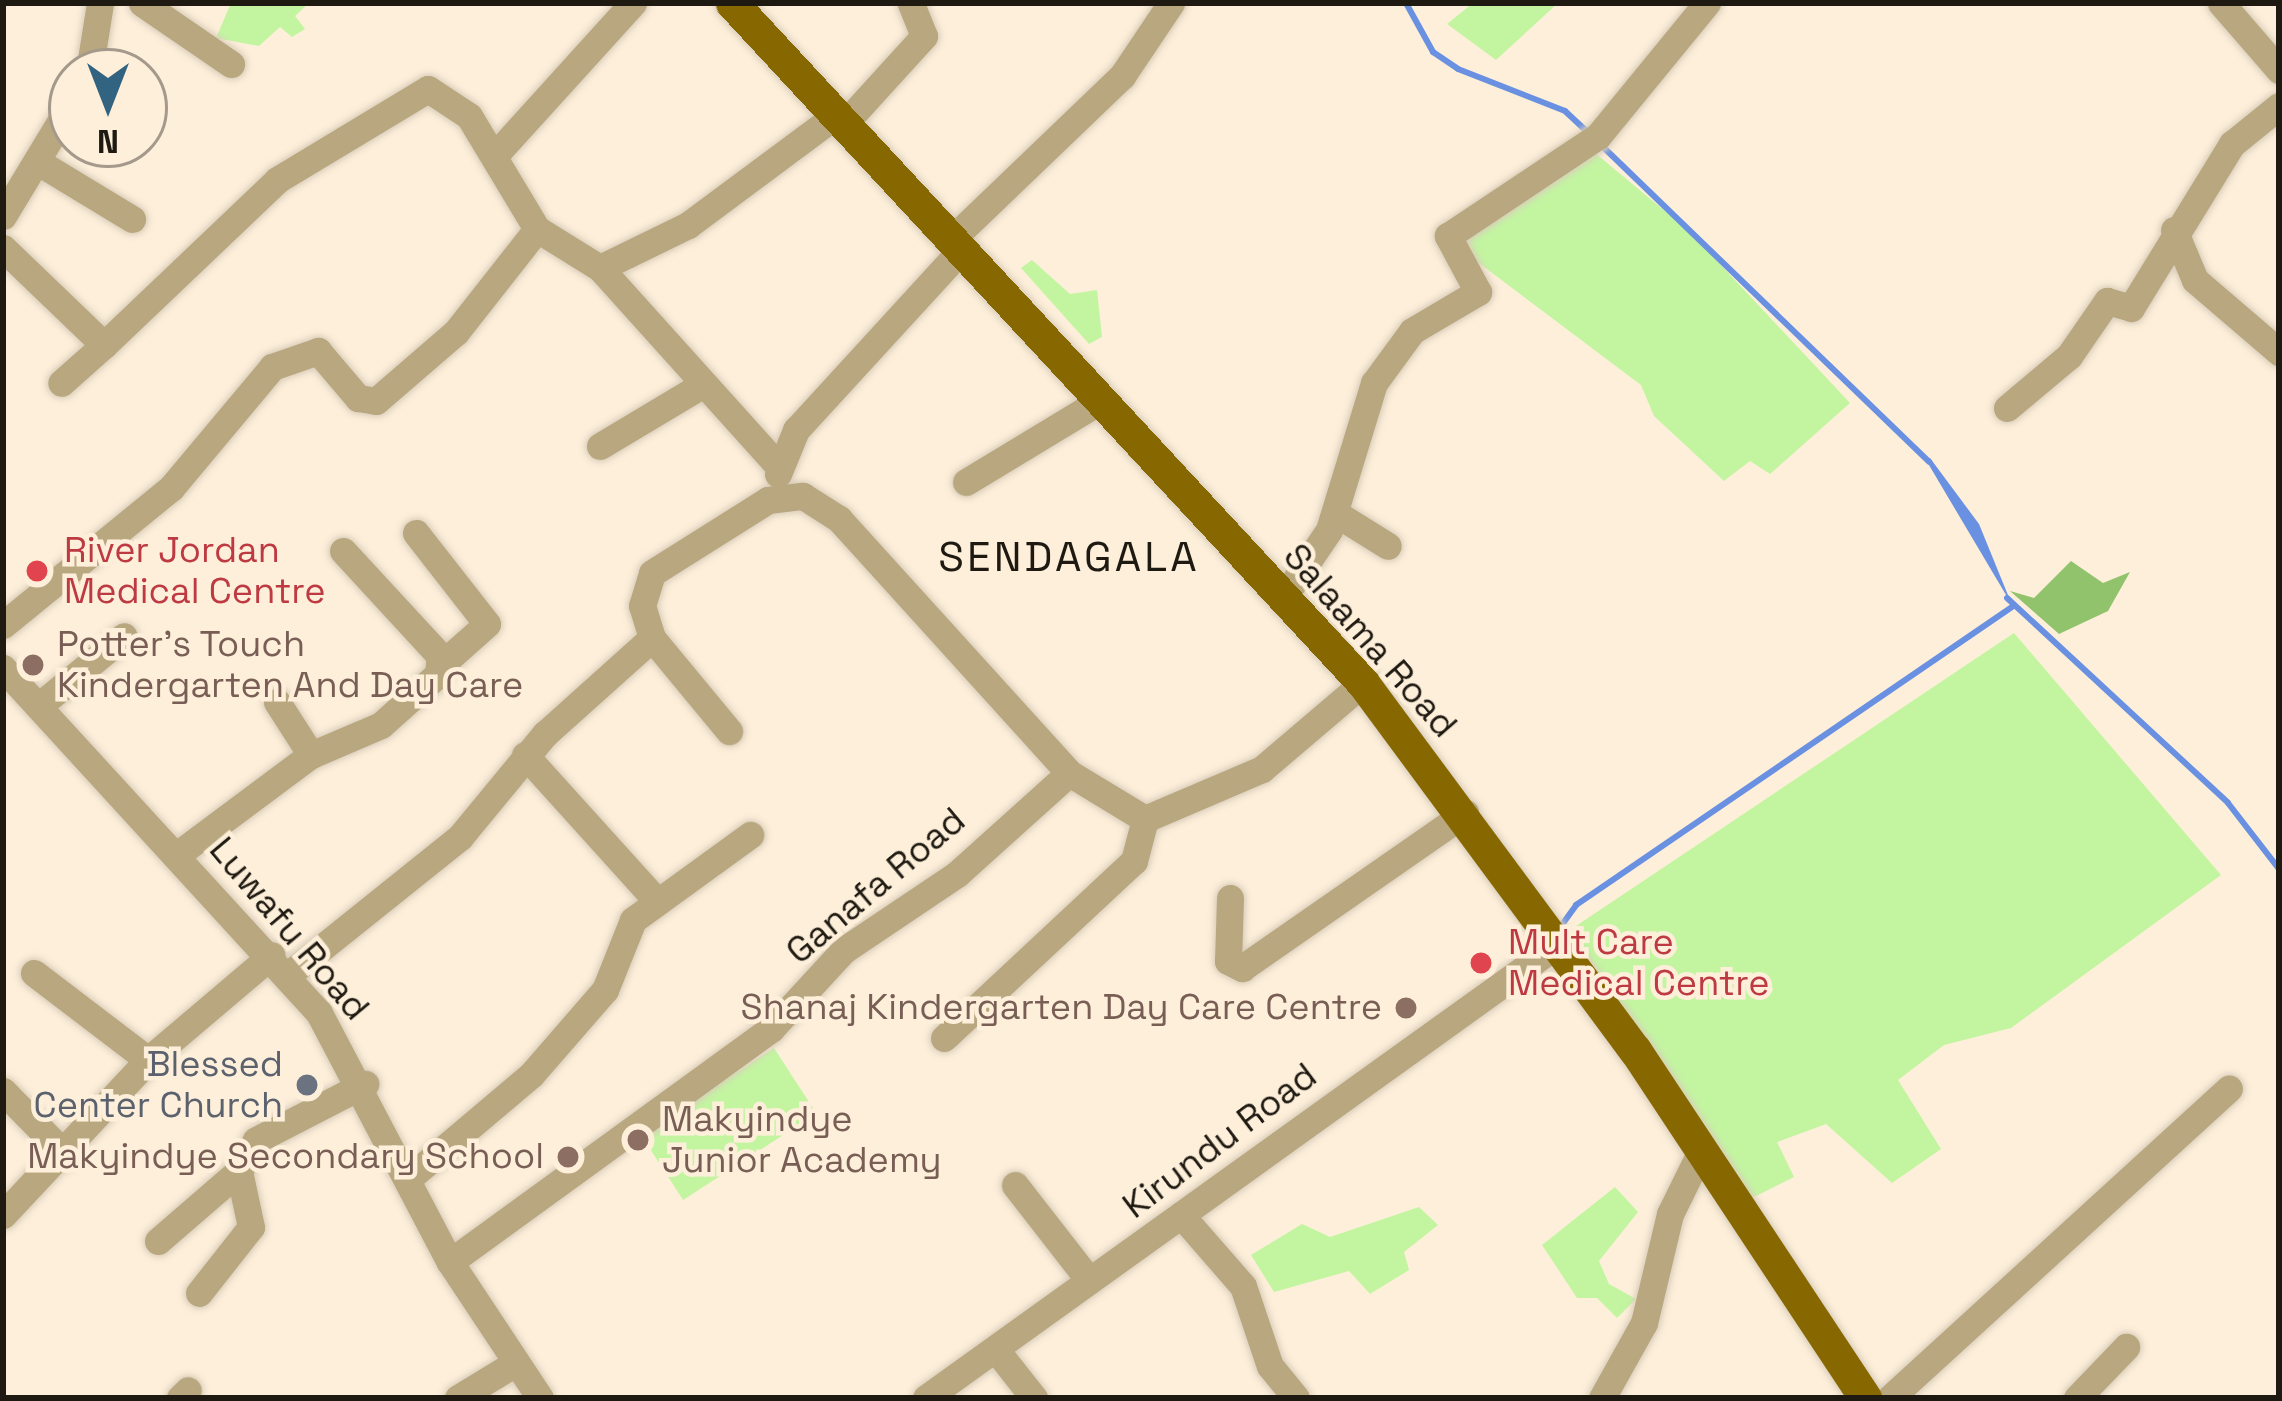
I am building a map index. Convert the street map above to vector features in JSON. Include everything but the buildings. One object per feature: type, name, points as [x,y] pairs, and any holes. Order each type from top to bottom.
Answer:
[{"type":"main road","name":"Salaama Road","points":[[732,3],[1363,683],[1465,813],[1558,944],[1864,1398]]},
{"type":"street","points":[[92,48],[100,3]]},
{"type":"street","points":[[142,3],[231,64]]},
{"type":"street","points":[[496,154],[633,3]]},
{"type":"street","points":[[600,268],[688,225],[840,119],[924,35],[911,3]]},
{"type":"street","points":[[774,461],[956,245],[1122,76],[1171,3]]},
{"type":"street","points":[[1283,598],[1335,513],[1374,382],[1412,331],[1478,292],[1448,236],[1594,139],[1707,3]]},
{"type":"street","points":[[2221,3],[2279,70]]},
{"type":"street","points":[[62,382],[277,180],[409,92],[458,104],[496,154],[537,229],[600,268],[668,335],[697,388],[774,461],[784,499]]},
{"type":"street","points":[[2007,408],[2069,356],[2107,301],[2132,308],[2174,230],[2232,144],[2279,106]]},
{"type":"street","points":[[3,216],[48,144]]},
{"type":"street","points":[[38,162],[132,219]]},
{"type":"street","points":[[3,626],[171,488],[272,367],[318,351],[358,398],[376,401],[456,332],[537,229]]},
{"type":"street","points":[[2174,230],[2195,280],[2278,348]]},
{"type":"street","points":[[3,248],[104,345]]},
{"type":"street","points":[[600,446],[697,388]]},
{"type":"street","points":[[966,482],[1100,401]]},
{"type":"street","points":[[729,731],[652,638],[642,607],[652,573],[784,499],[803,496],[839,519],[1069,773],[1145,819]]},
{"type":"street","points":[[1335,513],[1388,545]]},
{"type":"street","points":[[178,854],[311,754],[381,725],[487,624],[416,533]]},
{"type":"street","points":[[343,551],[442,664]]},
{"type":"street","points":[[41,704],[124,636]]},
{"type":"street","points":[[3,1215],[66,1154],[148,1060],[460,837],[525,755],[652,638]]},
{"type":"street","name":"Luwafu Road","points":[[7,679],[41,704],[281,964],[365,1084],[450,1262],[512,1365],[540,1398]]},
{"type":"street","points":[[1145,819],[1262,769],[1363,683]]},
{"type":"street","points":[[277,702],[311,754]]},
{"type":"street","points":[[525,755],[656,900]]},
{"type":"street","name":"Ganafa Road","points":[[450,1262],[771,1029],[844,950],[957,874],[1069,773]]},
{"type":"street","points":[[1230,898],[1228,961],[1242,968],[1465,813]]},
{"type":"street","points":[[944,1038],[1134,861],[1145,819]]},
{"type":"street","points":[[409,1178],[531,1075],[605,990],[626,927],[656,900],[750,835]]},
{"type":"street","name":"Kirundu Road","points":[[926,1398],[1558,944]]},
{"type":"street","points":[[34,973],[148,1060]]},
{"type":"street","points":[[158,1241],[239,1171],[268,1128],[365,1084]]},
{"type":"street","points":[[1890,1398],[2229,1088]]},
{"type":"street","points":[[3,1091],[66,1154]]},
{"type":"street","points":[[1603,1398],[1644,1323],[1677,1192],[1701,1151]]},
{"type":"street","points":[[200,1293],[250,1227],[239,1171]]},
{"type":"street","points":[[1015,1185],[1089,1280]]},
{"type":"street","points":[[1181,1215],[1243,1286],[1270,1366],[1296,1398]]},
{"type":"street","points":[[2077,1398],[2126,1347]]},
{"type":"street","points":[[997,1351],[1034,1398]]},
{"type":"street","points":[[458,1398],[512,1365]]},
{"type":"green space","points":[[231,3],[309,3],[295,16],[305,29],[292,37],[280,27],[259,46],[216,38]]},
{"type":"green space","points":[[1473,3],[1558,3],[1496,60],[1447,24]]},
{"type":"green space","points":[[1588,147],[1690,232],[1850,403],[1770,474],[1750,461],[1724,481],[1654,416],[1641,385],[1467,254],[1459,236]]},
{"type":"green space","points":[[1032,260],[1070,294],[1097,290],[1102,337],[1089,344],[1021,268]]},
{"type":"green space","points":[[2071,561],[2103,583],[2130,572],[2108,611],[2059,634],[2010,591],[2034,598]]},
{"type":"green space","points":[[2014,633],[2221,875],[2011,1028],[1944,1045],[1898,1080],[1941,1149],[1892,1183],[1826,1124],[1777,1142],[1794,1177],[1750,1199],[1570,930]]},
{"type":"green space","points":[[774,1048],[816,1113],[683,1200],[641,1135]]},
{"type":"green space","points":[[1615,1187],[1638,1212],[1599,1261],[1609,1284],[1636,1299],[1617,1318],[1597,1298],[1577,1298],[1542,1245]]},
{"type":"green space","points":[[1419,1207],[1438,1225],[1404,1252],[1409,1270],[1370,1294],[1349,1271],[1274,1292],[1251,1255],[1302,1224],[1330,1237]]},
{"type":"water","points":[[1930,458],[1979,524],[2012,605],[1926,460]]},
{"type":"waterway","points":[[1406,3],[1433,52],[1458,69],[1565,111],[1590,134]]},
{"type":"waterway","points":[[1599,143],[1929,462]]},
{"type":"waterway","points":[[2007,598],[2228,803],[2279,869]]},
{"type":"waterway","points":[[1561,926],[1576,905],[2012,607]]},
{"type":"place","name":"River Jordan Medical Centre","points":[[37,571]]},
{"type":"place","name":"Potter's Touch Kindergarten And Day Care","points":[[33,665]]},
{"type":"place","name":"Mult Care Medical Centre","points":[[1481,963]]},
{"type":"place","name":"Shanaj Kindergarten Day Care Centre","points":[[1406,1008]]},
{"type":"place","name":"Blessed Center Church","points":[[307,1085]]},
{"type":"place","name":"Makyindye Junior Academy","points":[[638,1140]]},
{"type":"place","name":"Makyindye Secondary School","points":[[568,1157]]},
{"type":"district","name":"SENDAGALA","points":[[1069,557]]}]
